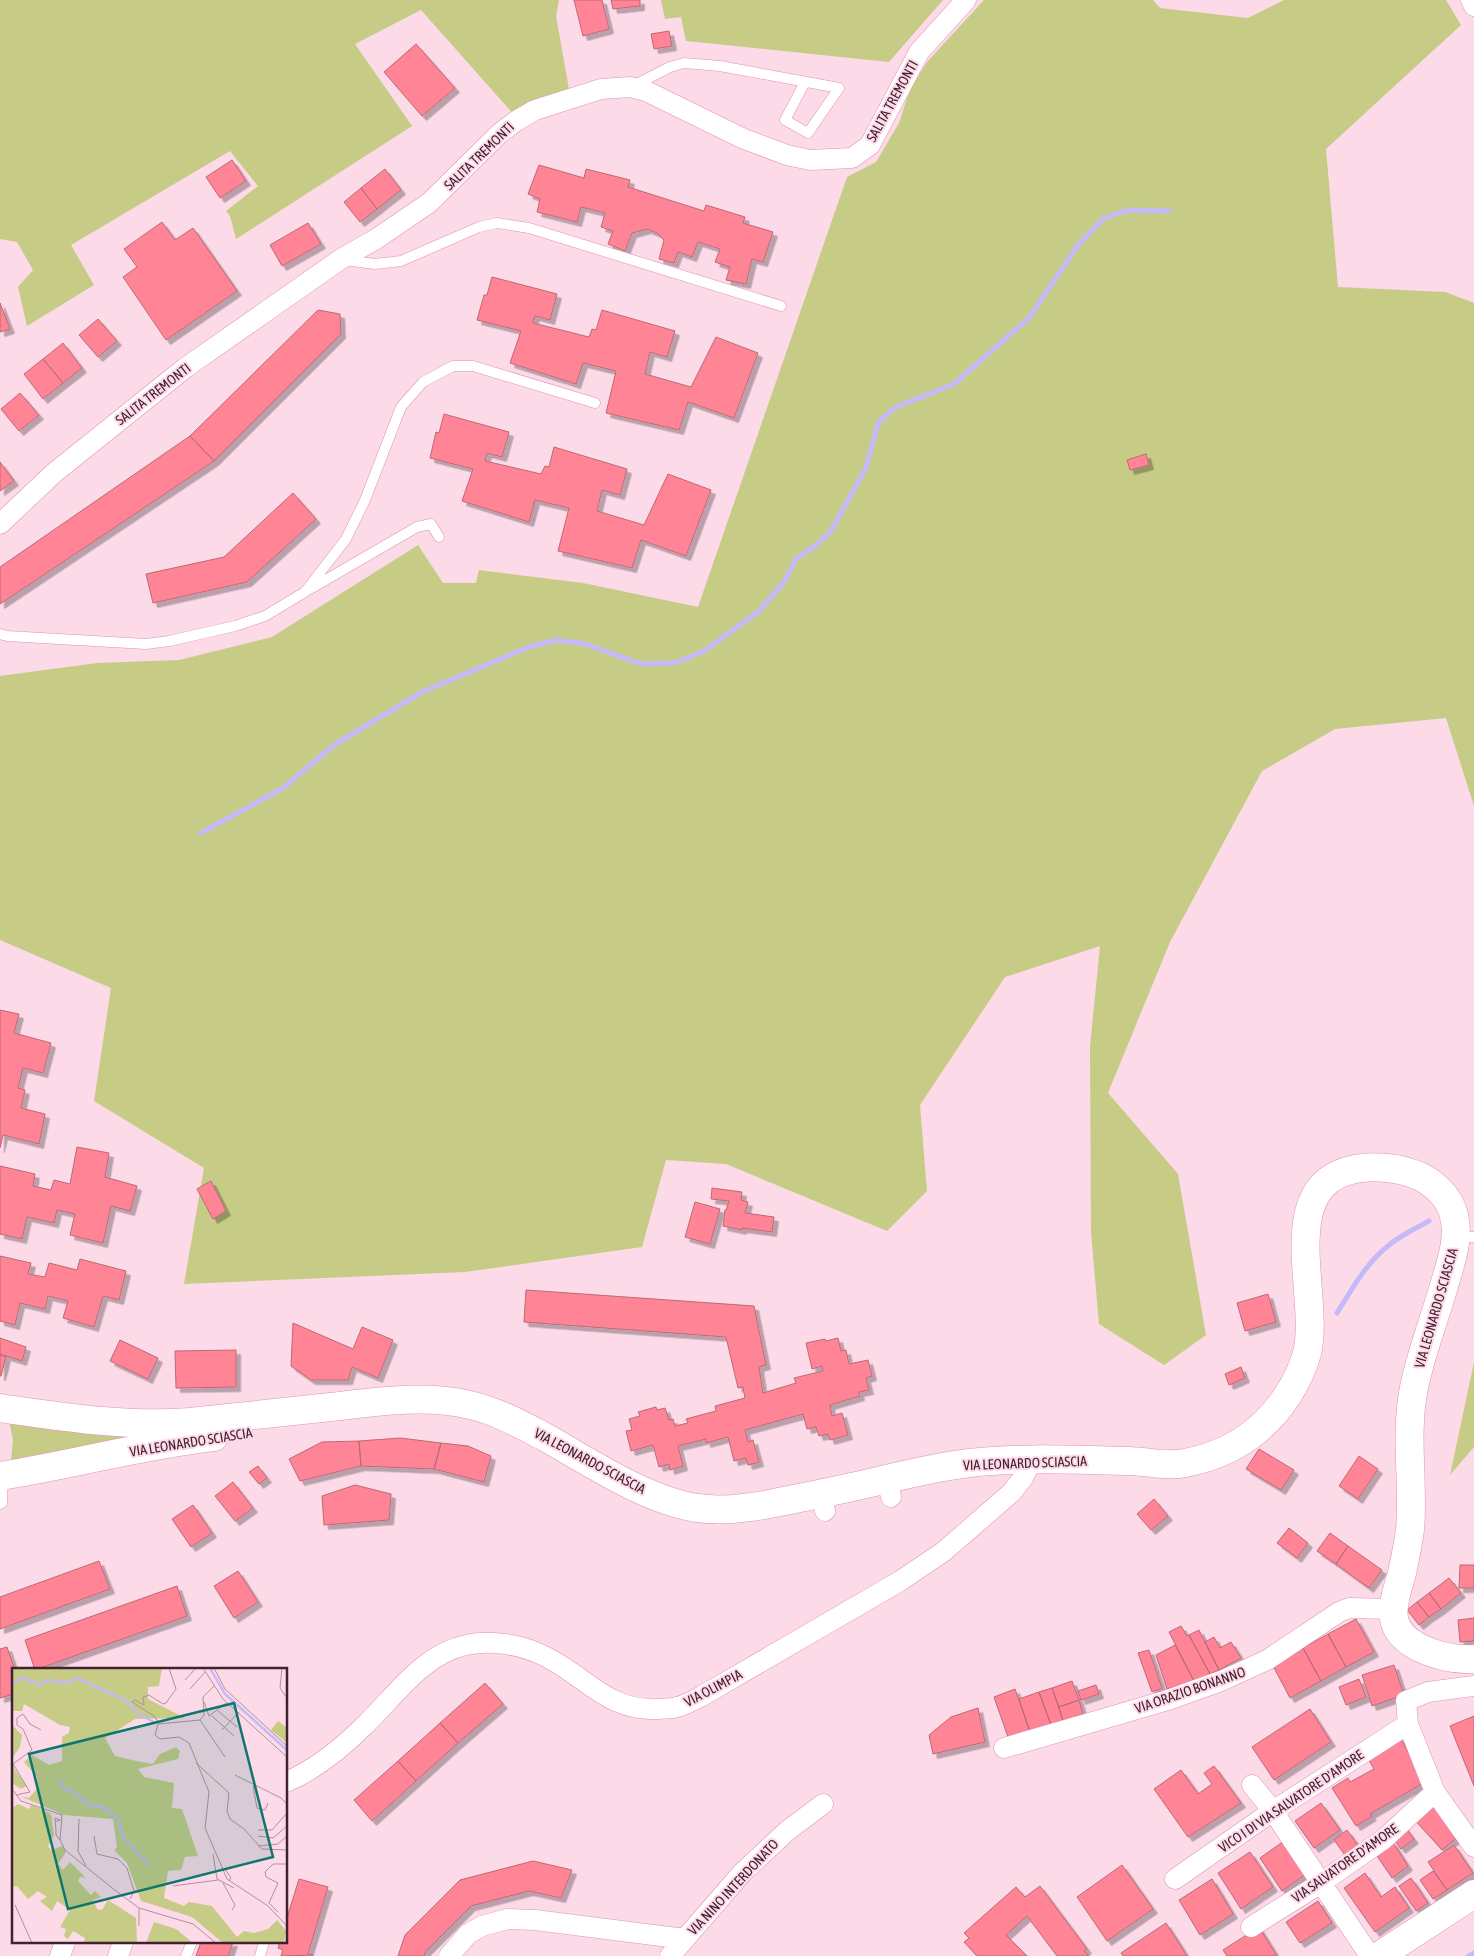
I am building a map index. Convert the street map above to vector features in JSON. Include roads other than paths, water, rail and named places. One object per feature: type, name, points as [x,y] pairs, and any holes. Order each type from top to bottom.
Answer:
[{"type":"street","name":"SALITA TREMONTI","points":[[0,524],[54,473],[185,368],[341,259],[376,240],[429,203],[500,133],[535,110],[601,89],[630,87],[646,91],[744,139],[787,155],[810,160],[852,158],[870,145],[919,52],[966,0]]},
{"type":"street","points":[[1471,0],[1474,6]]},
{"type":"street","name":"VIA LEONARDO SCIASCIA","points":[[2,1408],[72,1419],[118,1423],[145,1435],[188,1440],[364,1419],[418,1415],[451,1416],[512,1436],[647,1511],[677,1521],[728,1528],[768,1524],[823,1502],[889,1488],[968,1481],[1027,1469],[1118,1479],[1144,1477],[1177,1464],[1212,1456],[1242,1441],[1258,1430],[1271,1416],[1293,1386],[1307,1354],[1311,1320],[1305,1239],[1306,1224],[1314,1197],[1334,1176],[1347,1170],[1363,1167],[1399,1170],[1427,1180],[1436,1187],[1449,1202],[1455,1224],[1464,1237],[1450,1265],[1413,1395],[1409,1535],[1393,1609]]},
{"type":"street","name":"VIA LEONARDO SCIASCIA","points":[[6,1475],[75,1463],[145,1435]]},
{"type":"street","name":"VIA OLIMPIA","points":[[288,1781],[323,1761],[344,1745],[422,1667],[443,1654],[465,1645],[488,1642],[515,1646],[541,1654],[608,1699],[628,1706],[651,1709],[677,1707],[702,1696],[900,1582],[943,1552],[977,1524],[1011,1493],[1027,1469]]},
{"type":"street","name":"VIA ORAZIO BONANNO","points":[[1004,1748],[1168,1700],[1230,1678],[1268,1660],[1339,1612],[1350,1608],[1393,1609]]},
{"type":"street","points":[[1393,1609],[1393,1620],[1396,1628],[1410,1643],[1448,1658],[1474,1659]]},
{"type":"street","points":[[1474,1686],[1428,1692],[1406,1701],[1408,1724],[1435,1792],[1474,1847]]},
{"type":"street","name":"VICO I DI VIA SALVATORE D'AMORE","points":[[1175,1879],[1273,1811],[1408,1724]]},
{"type":"street","points":[[1252,1785],[1273,1811],[1370,1956]]},
{"type":"street","name":"VIA SALVATORE D'AMORE","points":[[1251,1927],[1384,1839],[1435,1792]]},
{"type":"street","name":"VIA NINO INTERDONATO","points":[[670,1956],[742,1873],[787,1831],[823,1804]]},
{"type":"street","points":[[1379,1956],[1474,1894]]},
{"type":"street","points":[[1411,1956],[1474,1915]]},
{"type":"street","points":[[449,1956],[468,1934],[482,1926],[507,1919],[535,1920],[684,1939]]},
{"type":"street","points":[[60,1956],[64,1944]]},
{"type":"street","points":[[118,1956],[122,1944]]},
{"type":"lane","points":[[630,87],[670,67],[684,63],[720,66],[839,88],[808,133],[785,120],[805,82]]},
{"type":"lane","points":[[341,259],[375,264],[401,261],[479,228],[497,223],[529,228],[782,306]]},
{"type":"lane","points":[[305,592],[346,539],[366,500],[401,407],[423,382],[453,366],[473,366],[595,403]]},
{"type":"lane","points":[[0,634],[7,636],[146,644],[169,641],[235,626],[265,616],[417,527],[431,524],[439,537]]},
{"type":"lane","points":[[0,1504],[2,1504],[6,1475]]},
{"type":"lane","points":[[186,1956],[191,1944]]},
{"type":"waterway","points":[[201,833],[283,788],[334,745],[422,692],[529,647],[556,640],[585,644],[641,664],[675,663],[704,651],[758,612],[784,582],[796,559],[815,546],[831,531],[866,468],[878,423],[894,408],[954,384],[1029,318],[1078,245],[1104,218],[1128,210],[1169,211]]},
{"type":"waterway","points":[[1337,1313],[1373,1260],[1398,1238],[1429,1221]]},
{"type":"waterway","points":[[1469,1956],[1474,1953]]}]
